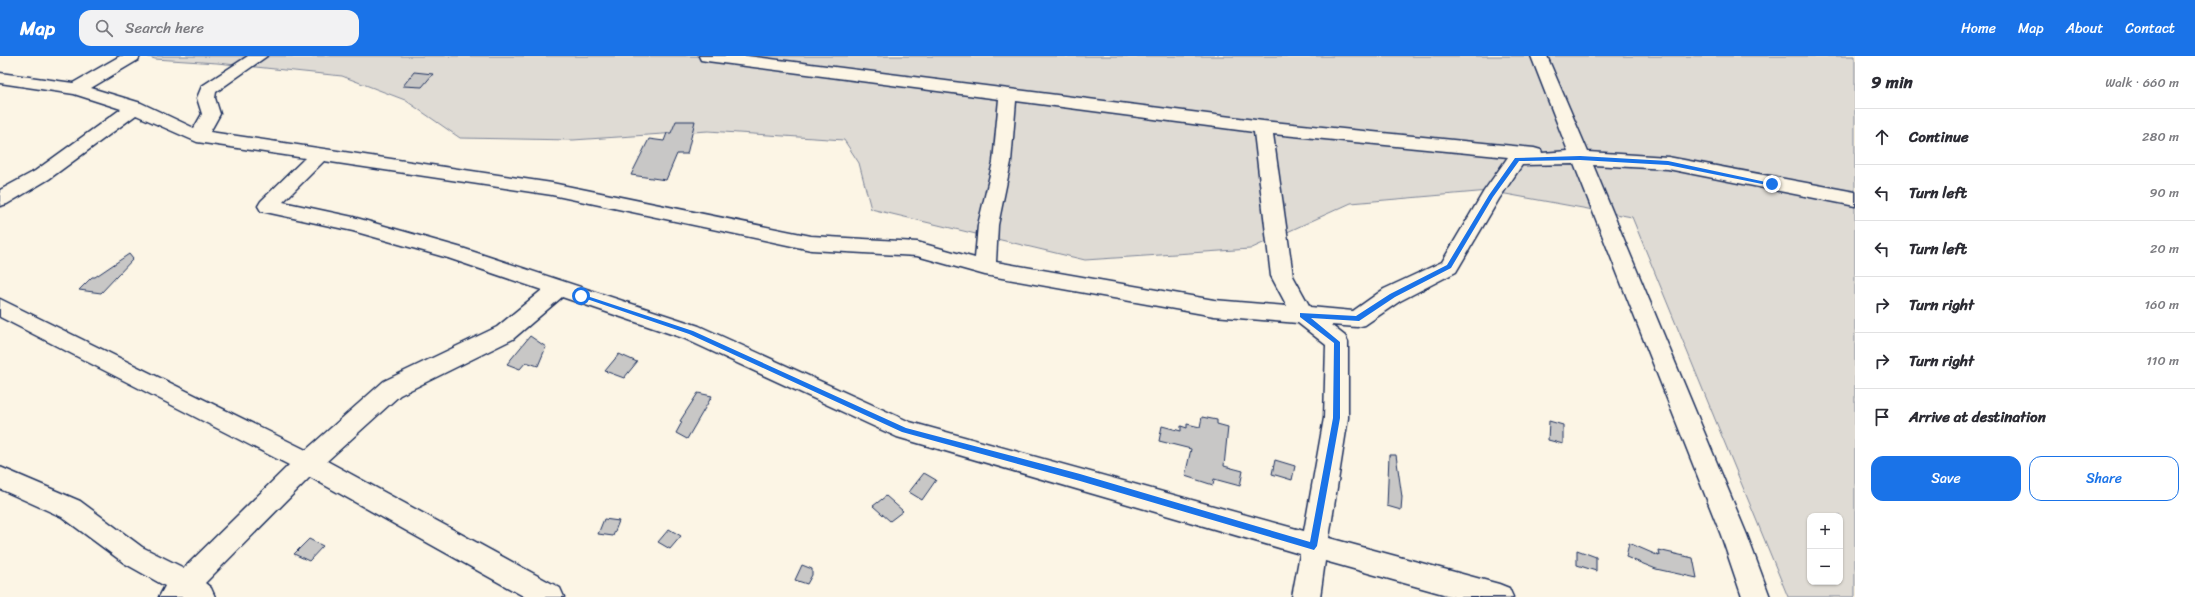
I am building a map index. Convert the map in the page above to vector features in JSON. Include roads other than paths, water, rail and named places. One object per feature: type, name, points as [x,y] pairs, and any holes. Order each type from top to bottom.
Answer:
[{"type":"street","points":[[76,89],[132,56]]},
{"type":"street","points":[[197,136],[211,118],[212,108],[206,98],[208,90],[259,56]]},
{"type":"street","points":[[707,56],[1263,127],[1580,158],[1668,163],[1855,199]]},
{"type":"street","points":[[1539,56],[1734,536],[1756,597]]},
{"type":"street","points":[[0,78],[76,89],[135,107],[197,136],[321,153],[552,189],[811,243],[917,249],[985,268],[1214,308],[1357,319],[1392,295],[1449,267],[1491,196],[1517,160],[1580,158]]},
{"type":"street","points":[[985,268],[988,225],[1002,162],[1008,95]]},
{"type":"street","points":[[0,199],[42,175],[135,107]]},
{"type":"street","points":[[1263,127],[1273,218],[1282,276],[1303,315],[1337,342],[1336,418],[1306,597]]},
{"type":"street","points":[[321,153],[268,206],[353,224],[448,251],[691,332],[904,430],[1080,478],[1314,546],[1499,597]]},
{"type":"street","points":[[0,478],[71,509],[187,593],[308,463],[392,388],[505,333],[558,288]]},
{"type":"street","points":[[0,307],[308,463],[550,597]]}]
